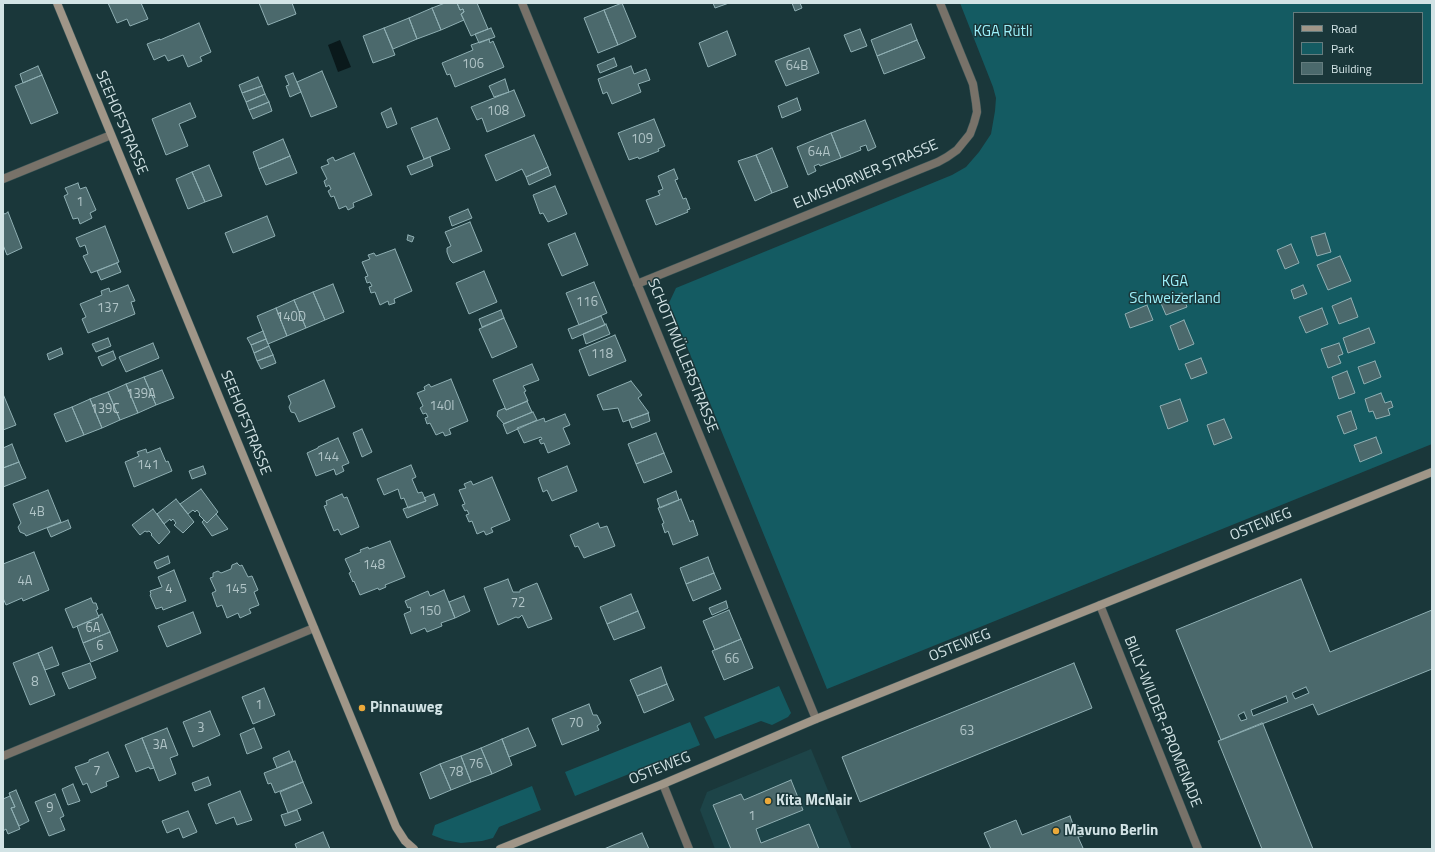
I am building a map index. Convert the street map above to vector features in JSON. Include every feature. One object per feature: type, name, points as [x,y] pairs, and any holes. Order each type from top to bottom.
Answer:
[{"type":"street","name":"SEEHOFSTRASSE","points":[[57,3],[396,827],[405,841],[414,849]]},
{"type":"street","name":"SCHOTTMÜLLERSTRASSE","points":[[522,3],[816,719]]},
{"type":"street","name":"ELMSHORNER STRASSE","points":[[637,284],[938,162],[957,150],[970,134],[974,123],[976,103],[973,84],[940,3]]},
{"type":"street","points":[[3,179],[111,135]]},
{"type":"street","name":"OSTEWEG","points":[[500,849],[663,784],[816,719],[1432,472]]},
{"type":"street","name":"BILLY-WILDER-PROMENADE","points":[[1100,605],[1198,849]]},
{"type":"street","points":[[3,756],[314,628]]},
{"type":"street","points":[[663,784],[689,849]]},
{"type":"shaded area","points":[[340,40],[351,67],[338,72],[328,45]]},
{"type":"shaded area","name":"Kita McNair","points":[[811,749],[852,849],[715,849],[700,810],[707,792]]},
{"type":"green space","name":"KGA Schweizerland","points":[[960,3],[1432,3],[1432,444],[827,689],[669,303],[676,288],[952,175],[966,167],[979,152],[991,134],[996,98]]},
{"type":"green space","points":[[779,686],[791,713],[788,717],[772,725],[761,721],[715,739],[704,717]]},
{"type":"green space","points":[[690,722],[700,745],[575,796],[565,772]]},
{"type":"green space","points":[[532,786],[541,810],[499,827],[493,838],[482,841],[461,843],[445,840],[432,835],[435,825]]},
{"type":"building","points":[[108,3],[141,3],[148,19],[130,26],[127,19],[117,23]]},
{"type":"building","points":[[259,3],[292,3],[296,14],[268,25]]},
{"type":"building","points":[[445,3],[457,3],[460,10],[463,9],[464,12],[461,14],[464,20],[441,30],[432,8]]},
{"type":"building","points":[[457,3],[477,3],[488,29],[471,36],[461,14],[464,12],[463,9],[460,10]]},
{"type":"building","points":[[622,3],[636,37],[618,45],[604,10]]},
{"type":"building","points":[[713,3],[729,3],[715,8]]},
{"type":"building","points":[[792,3],[800,3],[802,8],[795,11]]},
{"type":"building","points":[[432,8],[441,30],[417,39],[409,18]]},
{"type":"building","points":[[604,10],[618,45],[598,53],[584,18]]},
{"type":"building","points":[[409,18],[417,39],[393,49],[384,28]]},
{"type":"building","points":[[199,23],[211,52],[200,57],[202,61],[188,67],[183,55],[168,61],[165,55],[154,60],[147,44]]},
{"type":"building","points":[[911,24],[917,40],[877,56],[871,40]]},
{"type":"building","points":[[384,28],[395,55],[373,63],[363,36]]},
{"type":"building","points":[[491,28],[495,37],[479,43],[475,34]]},
{"type":"building","points":[[860,29],[867,46],[851,52],[844,35]]},
{"type":"building","points":[[727,31],[736,55],[708,67],[699,43]]},
{"type":"building","points":[[489,39],[490,43],[493,41],[504,67],[455,87],[450,74],[447,75],[442,63],[473,50],[471,45]]},
{"type":"building","points":[[917,40],[925,58],[884,74],[877,56]]},
{"type":"building","points":[[809,48],[819,73],[786,86],[775,61]]},
{"type":"building","points":[[614,58],[617,66],[600,73],[597,65]]},
{"type":"building","points":[[38,66],[42,75],[23,83],[20,74]]},
{"type":"building","points":[[631,66],[634,74],[646,69],[650,80],[638,84],[641,92],[612,104],[607,92],[603,94],[598,79]]},
{"type":"building","points":[[322,71],[337,107],[311,117],[297,82]]},
{"type":"building","points":[[293,73],[301,92],[290,97],[286,86],[289,85],[285,76]]},
{"type":"building","points":[[42,75],[58,113],[31,124],[15,86]]},
{"type":"building","points":[[258,77],[262,86],[242,93],[239,85]]},
{"type":"building","points":[[505,79],[509,92],[494,97],[489,86]]},
{"type":"building","points":[[262,86],[265,94],[246,102],[242,93]]},
{"type":"building","points":[[514,90],[525,116],[487,132],[482,118],[477,120],[471,107]]},
{"type":"building","points":[[265,94],[269,102],[249,110],[246,102]]},
{"type":"building","points":[[797,98],[801,110],[782,118],[778,106]]},
{"type":"building","points":[[269,102],[272,111],[253,119],[249,110]]},
{"type":"building","points":[[190,103],[196,117],[179,124],[188,146],[166,155],[152,119]]},
{"type":"building","points":[[391,108],[397,124],[387,128],[381,113]]},
{"type":"building","points":[[437,118],[450,149],[424,159],[411,128]]},
{"type":"building","points":[[654,119],[665,146],[658,149],[659,151],[639,159],[638,157],[629,160],[618,133]]},
{"type":"building","points":[[865,120],[876,147],[868,151],[866,145],[860,147],[861,150],[841,158],[831,133]]},
{"type":"building","points":[[831,133],[841,158],[820,166],[819,164],[814,166],[816,171],[808,175],[797,147]]},
{"type":"building","points":[[534,135],[548,167],[526,177],[522,169],[496,181],[485,155]]},
{"type":"building","points":[[283,139],[290,156],[259,169],[253,152]]},
{"type":"building","points":[[772,148],[788,187],[772,193],[756,155]]},
{"type":"building","points":[[354,153],[372,195],[353,203],[354,207],[348,210],[346,206],[339,209],[334,196],[331,197],[328,191],[331,189],[329,185],[326,187],[324,181],[327,179],[321,167],[329,164],[327,160],[333,157],[335,161]]},
{"type":"building","points":[[756,155],[772,193],[755,201],[738,161]]},
{"type":"building","points":[[290,156],[297,173],[266,185],[259,169]]},
{"type":"building","points":[[430,157],[433,166],[411,175],[407,166]]},
{"type":"building","points":[[209,165],[222,196],[205,202],[192,172]]},
{"type":"building","points":[[548,167],[551,175],[529,185],[526,177]]},
{"type":"building","points":[[674,169],[678,179],[675,180],[683,199],[686,198],[690,209],[687,210],[688,212],[656,225],[646,200],[660,195],[658,191],[663,189],[658,176]]},
{"type":"building","points":[[192,172],[205,202],[188,209],[176,179]]},
{"type":"building","points":[[78,183],[80,189],[86,187],[96,210],[90,213],[92,218],[80,224],[78,218],[73,219],[64,196],[68,194],[65,188]]},
{"type":"building","points":[[555,186],[567,214],[548,222],[543,213],[540,214],[533,195]]},
{"type":"building","points":[[468,209],[472,218],[452,226],[449,217]]},
{"type":"building","points":[[8,212],[22,248],[7,255],[3,245],[3,213],[5,214]]},
{"type":"building","points":[[267,216],[275,236],[233,253],[225,233]]},
{"type":"building","points":[[470,222],[482,251],[453,263],[447,252],[447,248],[451,246],[445,232]]},
{"type":"building","points":[[105,226],[119,262],[91,273],[83,256],[88,254],[85,245],[80,247],[76,238]]},
{"type":"building","points":[[575,233],[588,265],[562,276],[548,244]]},
{"type":"building","points":[[1325,233],[1331,252],[1317,256],[1311,237]]},
{"type":"building","points":[[408,235],[414,237],[412,242],[407,240]]},
{"type":"building","points":[[1291,244],[1299,263],[1285,269],[1277,250]]},
{"type":"building","points":[[395,249],[412,291],[394,299],[395,303],[389,305],[388,301],[380,305],[375,292],[371,293],[369,287],[372,286],[370,282],[367,283],[365,277],[368,276],[362,262],[370,259],[368,255],[374,253],[376,256]]},
{"type":"building","points":[[1340,256],[1351,281],[1328,290],[1317,265]]},
{"type":"building","points":[[117,263],[121,272],[101,280],[97,271]]},
{"type":"building","points":[[484,271],[497,302],[469,314],[456,283]]},
{"type":"building","points":[[594,282],[607,313],[579,325],[566,293]]},
{"type":"building","points":[[333,284],[344,312],[325,320],[313,292]]},
{"type":"building","points":[[128,285],[135,301],[131,302],[135,314],[88,333],[82,319],[86,317],[80,304],[102,295],[101,291],[109,288],[110,292]]},
{"type":"building","points":[[1303,285],[1307,294],[1294,299],[1291,290]]},
{"type":"building","points":[[313,292],[325,320],[306,328],[294,300]]},
{"type":"building","points":[[1182,293],[1187,307],[1166,315],[1160,301]]},
{"type":"building","points":[[1351,298],[1358,317],[1339,324],[1332,306]]},
{"type":"building","points":[[294,300],[306,328],[287,336],[276,308]]},
{"type":"building","points":[[1147,305],[1153,320],[1130,328],[1125,314]]},
{"type":"building","points":[[276,308],[287,336],[268,344],[257,316]]},
{"type":"building","points":[[1322,308],[1328,324],[1306,333],[1299,317]]},
{"type":"building","points":[[501,310],[504,318],[482,327],[479,319]]},
{"type":"building","points":[[601,316],[605,325],[572,339],[568,329]]},
{"type":"building","points":[[504,318],[517,347],[492,358],[479,329]]},
{"type":"building","points":[[1184,320],[1194,344],[1179,350],[1170,326]]},
{"type":"building","points":[[606,324],[610,334],[586,344],[583,334]]},
{"type":"building","points":[[1369,328],[1375,343],[1348,353],[1343,338]]},
{"type":"building","points":[[263,331],[266,339],[251,345],[247,338]]},
{"type":"building","points":[[615,335],[626,361],[589,376],[579,350]]},
{"type":"building","points":[[108,338],[111,346],[96,352],[92,344]]},
{"type":"building","points":[[266,339],[269,346],[254,353],[251,345]]},
{"type":"building","points":[[153,343],[159,358],[126,372],[119,357]]},
{"type":"building","points":[[1339,343],[1343,354],[1338,356],[1341,363],[1328,368],[1321,349]]},
{"type":"building","points":[[269,346],[273,355],[257,361],[254,353]]},
{"type":"building","points":[[61,348],[63,354],[49,360],[47,354]]},
{"type":"building","points":[[113,351],[116,359],[102,366],[98,357]]},
{"type":"building","points":[[273,355],[276,363],[261,369],[257,361]]},
{"type":"building","points":[[1201,358],[1207,373],[1191,379],[1185,364]]},
{"type":"building","points":[[1375,361],[1381,377],[1364,384],[1358,367]]},
{"type":"building","points":[[532,364],[539,380],[523,386],[526,391],[524,392],[528,401],[506,410],[493,380]]},
{"type":"building","points":[[162,370],[174,398],[156,405],[144,377]]},
{"type":"building","points":[[1347,371],[1355,393],[1339,399],[1332,377]]},
{"type":"building","points":[[144,377],[156,405],[138,413],[126,384]]},
{"type":"building","points":[[451,379],[468,421],[449,429],[451,434],[445,436],[443,432],[436,435],[430,423],[427,424],[425,418],[428,417],[426,413],[423,414],[420,408],[423,406],[417,393],[425,390],[424,387],[429,384],[431,387]]},
{"type":"building","points":[[324,380],[335,407],[299,422],[295,413],[291,412],[289,407],[291,403],[288,396]]},
{"type":"building","points":[[631,381],[642,395],[638,398],[649,413],[623,422],[618,408],[603,410],[597,395]]},
{"type":"building","points":[[126,384],[138,413],[120,420],[108,392]]},
{"type":"building","points":[[108,392],[120,420],[102,428],[90,399]]},
{"type":"building","points":[[1381,393],[1385,403],[1391,401],[1393,407],[1388,409],[1390,415],[1376,419],[1373,411],[1369,412],[1365,399]]},
{"type":"building","points":[[3,394],[16,425],[3,430]]},
{"type":"building","points":[[90,399],[102,428],[84,435],[72,407]]},
{"type":"building","points":[[1180,399],[1188,421],[1168,429],[1160,406]]},
{"type":"building","points":[[527,401],[532,412],[504,424],[497,416],[498,411],[505,408],[506,410]]},
{"type":"building","points":[[72,407],[84,435],[66,442],[54,414]]},
{"type":"building","points":[[1351,411],[1357,429],[1344,434],[1337,416]]},
{"type":"building","points":[[533,412],[537,420],[507,434],[503,424]]},
{"type":"building","points":[[648,413],[650,421],[632,428],[629,420]]},
{"type":"building","points":[[565,414],[570,425],[563,428],[570,444],[548,453],[544,443],[541,444],[539,440],[542,439],[541,437],[524,443],[517,428],[544,418],[545,422]]},
{"type":"building","points":[[1224,419],[1232,438],[1214,445],[1207,425]]},
{"type":"building","points":[[362,429],[372,452],[362,457],[353,433]]},
{"type":"building","points":[[656,433],[664,453],[636,464],[628,444]]},
{"type":"building","points":[[1376,437],[1382,453],[1360,462],[1354,445]]},
{"type":"building","points":[[338,438],[349,463],[342,466],[344,471],[336,475],[334,469],[316,476],[307,453]]},
{"type":"building","points":[[12,444],[19,462],[3,468],[3,448]]},
{"type":"building","points":[[160,448],[172,471],[134,487],[125,462],[139,456],[137,452],[146,449],[147,453]]},
{"type":"building","points":[[664,453],[672,472],[644,483],[636,464]]},
{"type":"building","points":[[19,462],[26,478],[3,487],[3,468]]},
{"type":"building","points":[[411,465],[416,477],[412,479],[418,493],[422,492],[426,501],[408,508],[404,498],[401,499],[398,489],[384,495],[377,479]]},
{"type":"building","points":[[203,466],[206,474],[192,479],[189,471]]},
{"type":"building","points":[[567,466],[577,491],[552,501],[547,490],[543,492],[538,478]]},
{"type":"building","points":[[492,477],[510,520],[491,528],[493,532],[486,535],[484,531],[477,534],[472,521],[469,522],[466,515],[469,514],[467,510],[465,511],[462,505],[465,504],[459,490],[466,488],[464,484],[471,481],[473,485]]},
{"type":"building","points":[[201,489],[218,512],[207,523],[199,515],[200,514],[197,510],[195,512],[193,510],[188,514],[180,504]]},
{"type":"building","points":[[48,490],[61,522],[26,536],[20,532],[18,527],[21,523],[13,504]]},
{"type":"building","points":[[676,491],[679,500],[660,508],[657,499]]},
{"type":"building","points":[[342,494],[344,498],[347,497],[359,527],[341,535],[338,529],[334,531],[324,506],[327,505],[326,501]]},
{"type":"building","points":[[434,494],[438,505],[407,518],[403,509],[426,501],[424,498]]},
{"type":"building","points":[[176,499],[194,522],[183,533],[174,525],[176,523],[173,519],[171,521],[170,519],[164,524],[157,514]]},
{"type":"building","points":[[681,499],[690,522],[693,520],[698,535],[673,545],[668,531],[665,533],[662,524],[664,523],[658,508]]},
{"type":"building","points":[[153,509],[170,532],[159,544],[149,531],[145,531],[140,535],[132,525]]},
{"type":"building","points":[[216,514],[228,529],[212,536],[202,522],[204,520],[207,523]]},
{"type":"building","points":[[68,520],[71,528],[51,537],[47,528]]},
{"type":"building","points":[[598,523],[600,528],[607,526],[615,546],[584,558],[578,546],[575,547],[570,535]]},
{"type":"building","points":[[390,541],[405,577],[385,585],[386,587],[379,590],[378,588],[360,595],[349,573],[351,572],[345,559],[361,552],[360,550],[368,547],[369,549]]},
{"type":"building","points":[[34,552],[49,590],[23,601],[22,598],[6,605],[3,598],[3,564]]},
{"type":"building","points":[[168,556],[170,563],[157,569],[154,562]]},
{"type":"building","points":[[708,557],[714,573],[686,584],[680,568]]},
{"type":"building","points":[[237,563],[240,566],[242,565],[248,577],[252,576],[258,590],[254,592],[259,605],[249,609],[251,613],[240,618],[238,613],[227,618],[222,605],[217,607],[212,593],[216,591],[210,578],[213,577],[213,573],[218,571],[221,573],[231,569],[232,565]]},
{"type":"building","points":[[174,570],[186,601],[163,610],[162,607],[156,609],[150,595],[150,591],[162,587],[158,577]]},
{"type":"building","points":[[714,573],[721,589],[693,601],[686,584]]},
{"type":"building","points":[[508,579],[513,592],[520,592],[520,590],[537,583],[552,619],[528,628],[522,615],[518,618],[516,617],[498,625],[484,588]]},
{"type":"building","points":[[1301,579],[1330,652],[1432,610],[1432,669],[1318,715],[1313,704],[1221,740],[1176,630]],"holes":[[[1306,687],[1309,693],[1295,699],[1292,693]],[[1286,696],[1288,702],[1253,716],[1251,710]],[[1244,712],[1247,719],[1241,721],[1238,715]]]},
{"type":"building","points":[[444,590],[455,618],[441,623],[442,626],[427,632],[425,628],[411,634],[404,614],[411,611],[410,607],[408,608],[405,601],[428,591],[430,596]]},
{"type":"building","points":[[631,594],[638,611],[607,624],[600,607]]},
{"type":"building","points":[[464,596],[470,611],[455,618],[449,602]]},
{"type":"building","points":[[91,598],[93,603],[96,603],[98,609],[96,610],[99,617],[73,628],[65,609]]},
{"type":"building","points":[[726,601],[728,608],[712,615],[709,608]]},
{"type":"building","points":[[729,610],[741,639],[715,650],[703,621]]},
{"type":"building","points":[[638,611],[645,628],[614,640],[607,624]]},
{"type":"building","points":[[193,612],[201,633],[167,647],[158,626]]},
{"type":"building","points":[[102,614],[110,632],[83,643],[77,626],[99,617],[98,616]]},
{"type":"building","points":[[110,632],[118,651],[91,662],[83,643]]},
{"type":"building","points":[[741,639],[753,668],[724,680],[712,651]]},
{"type":"building","points":[[52,647],[59,665],[45,670],[38,653]]},
{"type":"building","points":[[38,653],[55,695],[30,705],[13,663]]},
{"type":"building","points":[[90,663],[96,678],[69,689],[62,673]]},
{"type":"building","points":[[1074,663],[1092,708],[860,802],[842,757]]},
{"type":"building","points":[[661,667],[667,684],[637,696],[630,680]]},
{"type":"building","points":[[667,684],[674,700],[644,713],[637,696]]},
{"type":"building","points":[[264,688],[275,715],[253,724],[242,697]]},
{"type":"building","points":[[589,704],[593,715],[597,715],[601,723],[597,726],[599,730],[562,745],[552,719]]},
{"type":"building","points":[[210,711],[220,735],[193,747],[183,722]]},
{"type":"building","points":[[1262,723],[1313,849],[1262,849],[1218,741]]},
{"type":"building","points":[[167,728],[178,755],[170,758],[176,774],[159,781],[142,738]]},
{"type":"building","points":[[254,728],[262,748],[247,754],[240,734]]},
{"type":"building","points":[[528,728],[536,746],[509,757],[502,739]]},
{"type":"building","points":[[142,738],[154,768],[150,769],[149,767],[136,772],[125,745]]},
{"type":"building","points":[[502,739],[512,765],[492,774],[481,748]]},
{"type":"building","points":[[481,748],[492,774],[471,782],[461,756]]},
{"type":"building","points":[[289,751],[293,761],[277,768],[273,758]]},
{"type":"building","points":[[108,752],[119,777],[106,782],[107,786],[91,793],[87,783],[83,785],[75,767],[89,762],[89,760]]},
{"type":"building","points":[[461,756],[471,782],[451,790],[440,764]]},
{"type":"building","points":[[295,761],[303,782],[275,793],[271,783],[268,784],[264,773]]},
{"type":"building","points":[[440,764],[451,790],[430,799],[420,773]]},
{"type":"building","points":[[208,777],[211,785],[195,791],[192,783]]},
{"type":"building","points":[[791,780],[803,810],[756,829],[761,843],[809,824],[819,849],[731,849],[713,805],[741,794],[744,800]]},
{"type":"building","points":[[303,782],[312,803],[288,813],[280,792]]},
{"type":"building","points":[[73,784],[80,801],[68,805],[62,789]]},
{"type":"building","points":[[16,790],[29,821],[19,826],[11,808],[15,807],[9,793]]},
{"type":"building","points":[[240,791],[252,820],[237,825],[234,817],[216,824],[208,804]]},
{"type":"building","points":[[55,794],[64,816],[60,818],[65,830],[49,836],[35,802]]},
{"type":"building","points":[[10,796],[15,807],[11,808],[20,829],[8,834],[6,829],[3,831],[3,799]]},
{"type":"building","points":[[297,810],[301,820],[285,826],[281,815]]},
{"type":"building","points":[[188,811],[197,832],[183,838],[179,828],[167,833],[162,821]]},
{"type":"building","name":"Mavuno Berlin","points":[[1070,816],[1074,827],[1078,825],[1083,836],[1078,837],[1083,848],[1081,849],[991,849],[984,833],[1016,820],[1022,835]]},
{"type":"building","points":[[323,832],[330,849],[297,849],[295,844]]},
{"type":"building","points":[[642,833],[649,849],[604,849]]},
{"type":"place","name":"Pinnauweg","points":[[362,708]]},
{"type":"place","name":"Kita McNair","points":[[768,801]]},
{"type":"place","name":"Mavuno Berlin","points":[[1056,831]]},
{"type":"park label","name":"KGA Rütli","points":[[1003,32]]}]
